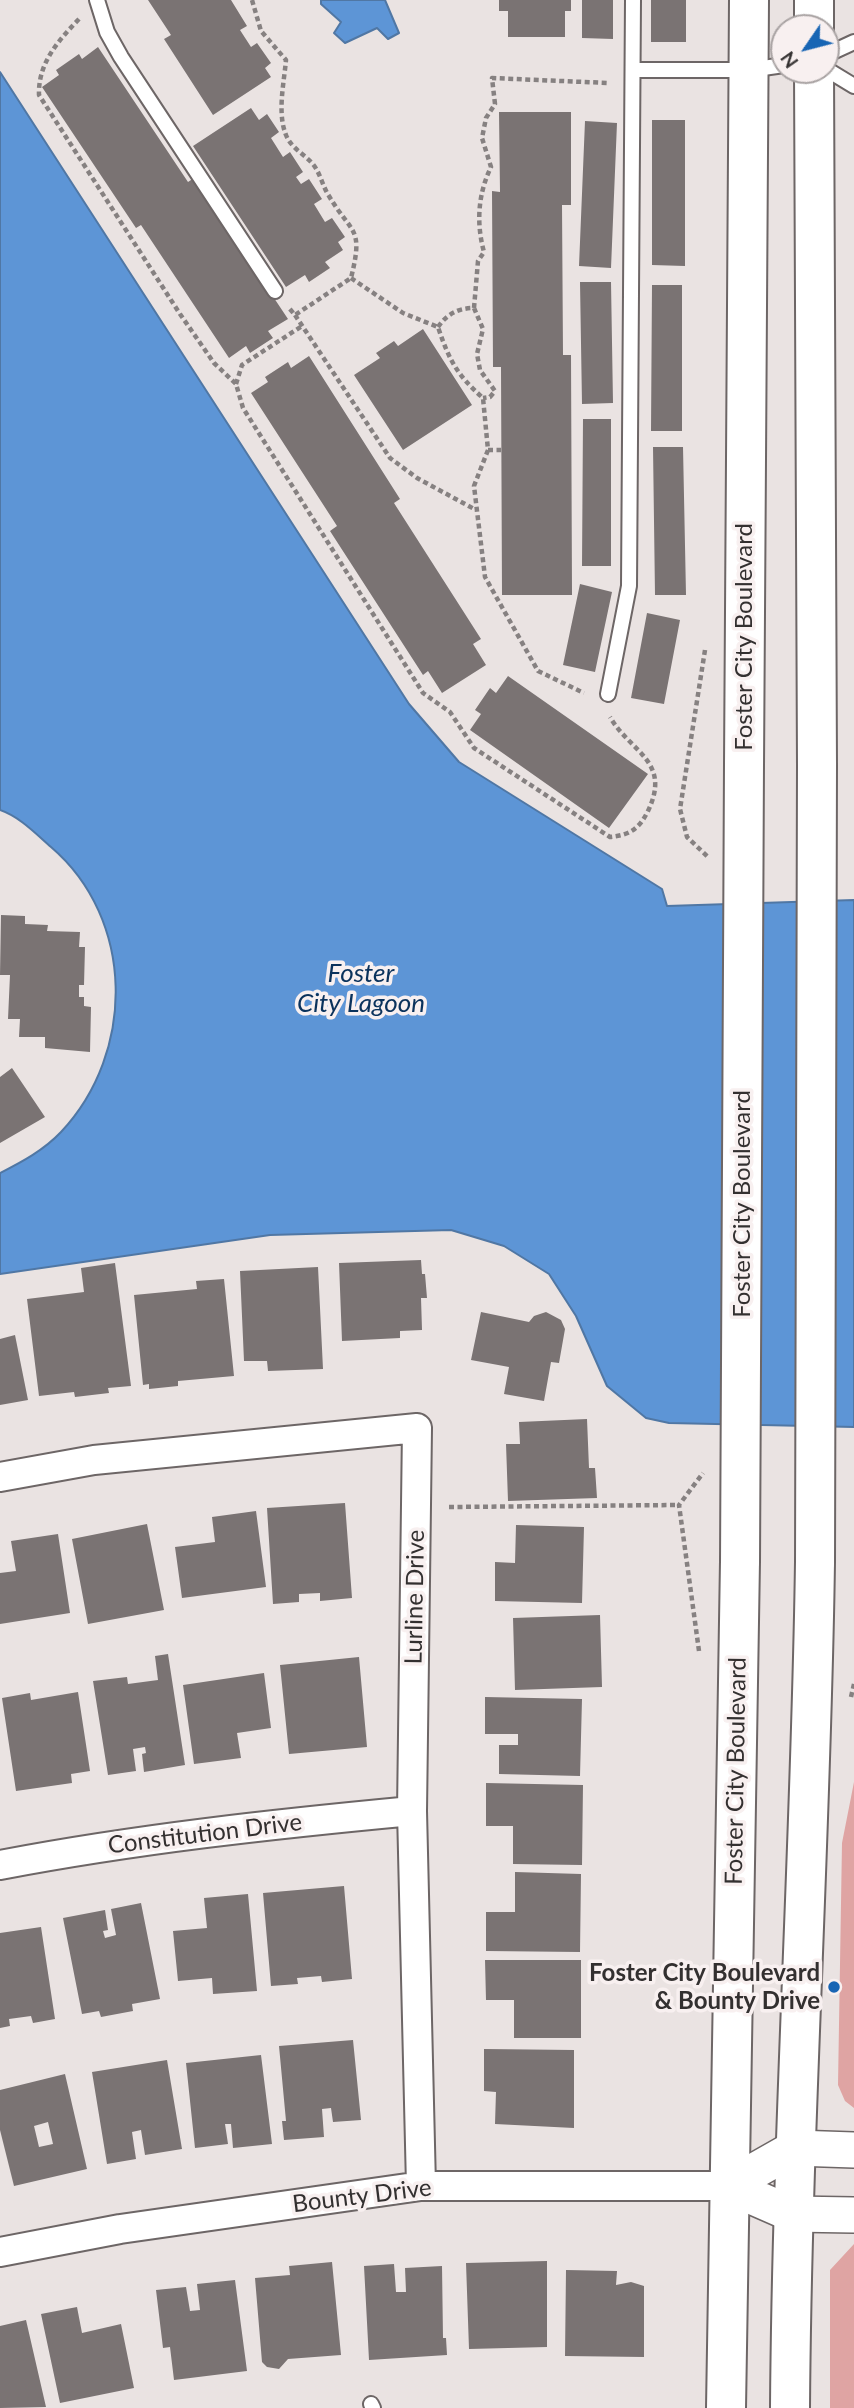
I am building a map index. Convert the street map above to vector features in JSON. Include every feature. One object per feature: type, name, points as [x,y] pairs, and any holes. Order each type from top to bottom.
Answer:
[{"type":"main road","name":"Foster City Boulevard","points":[[726,2408],[740,1561],[744,764],[766,68],[750,0]]},
{"type":"main road","points":[[790,2408],[792,2214],[812,1758],[815,1562],[817,765],[814,84]]},
{"type":"street","name":"Lurline Drive","points":[[0,1477],[94,1460],[417,1428],[412,1811],[421,2186]]},
{"type":"street","name":"Constitution Drive","points":[[0,1865],[78,1850],[269,1825],[412,1811]]},
{"type":"street","name":"Bounty Drive","points":[[728,2186],[794,2148]]},
{"type":"street","points":[[794,2148],[854,2150]]},
{"type":"street","name":"Bounty Drive","points":[[0,2252],[120,2229],[421,2186],[728,2186],[792,2214],[854,2215]]},
{"type":"lane","points":[[97,0],[107,32],[121,57],[275,291]]},
{"type":"lane","points":[[606,701],[629,586],[633,0]]},
{"type":"lane","points":[[633,71],[766,68]]},
{"type":"path","points":[[97,0],[63,36],[45,61],[38,80],[39,95],[180,314],[214,363],[236,384],[243,408],[423,693],[450,712],[474,748],[610,837],[628,835],[642,824],[652,801],[654,778],[646,756],[614,724],[606,701]]},
{"type":"path","points":[[252,0],[261,31],[286,60],[283,118],[286,136],[295,150],[314,166],[328,195],[351,223],[356,236],[351,278],[295,316]]},
{"type":"path","points":[[483,398],[490,397],[495,391],[480,370],[477,354],[483,329],[474,308],[474,280],[478,261],[484,252],[478,226],[481,191],[491,167],[482,138],[486,118],[495,104],[492,78],[611,83]]},
{"type":"path","points":[[351,278],[403,313],[438,327]]},
{"type":"path","points":[[275,291],[302,326],[390,458],[417,478],[477,510]]},
{"type":"path","points":[[438,327],[444,318],[462,308],[474,308]]},
{"type":"path","points":[[236,384],[242,365],[302,326]]},
{"type":"path","points":[[438,327],[447,357],[464,381],[483,398],[488,450],[474,486],[485,577],[538,671],[588,695]]},
{"type":"path","points":[[488,450],[501,450]]},
{"type":"path","points":[[449,1507],[679,1505]]},
{"type":"shaded area","points":[[854,1782],[854,2108],[845,2101],[838,2085],[842,1843]]},
{"type":"shaded area","points":[[854,2244],[854,2408],[830,2408],[830,2270]]},
{"type":"water","points":[[321,0],[385,0],[399,33],[388,39],[377,28],[345,43],[334,33],[341,22],[321,4]]},
{"type":"water","name":"Foster City Lagoon","points":[[0,72],[409,704],[459,762],[662,889],[667,906],[854,900],[854,1427],[669,1423],[646,1418],[607,1386],[576,1316],[549,1274],[504,1246],[451,1230],[270,1235],[0,1274],[0,1173],[47,1144],[61,1132],[86,1100],[103,1064],[113,1026],[116,986],[111,948],[99,911],[79,877],[33,831],[0,810]]},
{"type":"building","points":[[148,0],[231,0],[247,26],[240,30],[251,47],[257,43],[271,63],[265,68],[271,77],[213,115],[164,39],[171,35]]},
{"type":"building","points":[[499,0],[571,0],[571,11],[565,11],[565,37],[508,37],[508,11],[499,11]]},
{"type":"building","points":[[582,0],[613,0],[613,39],[582,38]]},
{"type":"building","points":[[651,0],[686,0],[686,42],[651,42]]},
{"type":"building","points":[[98,47],[188,182],[194,178],[288,319],[268,331],[273,338],[250,353],[246,346],[229,358],[141,225],[136,228],[42,87],[59,75],[56,70],[79,54],[82,59]]},
{"type":"building","points":[[251,108],[259,120],[267,114],[279,132],[271,138],[283,157],[290,152],[303,172],[296,177],[301,184],[309,179],[322,199],[314,204],[325,222],[332,218],[345,237],[338,242],[343,250],[325,262],[330,268],[309,282],[305,275],[286,287],[193,146]]},
{"type":"building","points":[[499,112],[571,112],[571,205],[562,205],[563,355],[571,355],[572,595],[502,595],[501,367],[493,367],[492,191],[500,192]]},
{"type":"building","points":[[652,120],[685,120],[685,266],[652,265]]},
{"type":"building","points":[[585,121],[617,123],[611,268],[579,266]]},
{"type":"building","points":[[580,282],[611,282],[613,403],[582,404]]},
{"type":"building","points":[[652,285],[682,285],[682,431],[651,431]]},
{"type":"building","points":[[423,329],[472,405],[403,450],[354,375],[380,358],[376,353],[394,341],[398,346]]},
{"type":"building","points":[[309,356],[400,499],[394,503],[481,639],[473,644],[486,665],[442,693],[428,671],[423,675],[330,531],[337,526],[251,393],[268,382],[265,377],[288,362],[291,368]]},
{"type":"building","points":[[583,419],[611,419],[611,566],[582,566]]},
{"type":"building","points":[[653,447],[683,447],[686,595],[655,595]]},
{"type":"building","points":[[580,584],[612,592],[595,672],[563,665]]},
{"type":"building","points":[[647,613],[680,620],[664,704],[631,698]]},
{"type":"building","points":[[508,676],[648,774],[609,828],[470,730],[481,714],[475,710],[490,688],[496,693]]},
{"type":"building","points":[[1,915],[25,916],[25,924],[48,925],[47,931],[80,932],[79,947],[85,947],[84,985],[79,985],[79,997],[84,997],[84,1006],[91,1007],[90,1052],[45,1048],[45,1037],[19,1037],[20,1019],[8,1019],[10,975],[0,975]]},
{"type":"building","points":[[12,1068],[45,1117],[0,1143],[0,1077]]},
{"type":"building","points":[[421,1260],[427,1298],[421,1298],[422,1330],[400,1331],[400,1338],[342,1341],[339,1263]]},
{"type":"building","points":[[115,1263],[131,1386],[108,1388],[109,1393],[75,1397],[74,1392],[39,1396],[27,1299],[84,1292],[81,1268]]},
{"type":"building","points":[[318,1267],[323,1369],[268,1371],[267,1361],[244,1361],[240,1271]]},
{"type":"building","points":[[224,1279],[234,1376],[178,1381],[178,1386],[149,1389],[149,1384],[143,1385],[134,1295],[197,1289],[196,1281]]},
{"type":"building","points":[[481,1312],[529,1322],[534,1316],[546,1312],[561,1320],[565,1329],[559,1363],[551,1362],[544,1401],[504,1394],[509,1367],[471,1360]]},
{"type":"building","points":[[15,1335],[28,1400],[0,1405],[0,1339]]},
{"type":"building","points":[[587,1419],[589,1468],[595,1468],[597,1498],[508,1501],[506,1444],[520,1444],[519,1422]]},
{"type":"building","points":[[345,1503],[352,1598],[320,1601],[320,1593],[299,1594],[299,1602],[273,1604],[267,1508]]},
{"type":"building","points":[[256,1511],[266,1587],[182,1598],[175,1547],[215,1542],[212,1517]]},
{"type":"building","points":[[147,1524],[164,1610],[88,1624],[72,1539]]},
{"type":"building","points":[[516,1525],[584,1527],[582,1603],[495,1601],[495,1562],[515,1563]]},
{"type":"building","points":[[58,1534],[70,1613],[0,1624],[0,1573],[16,1571],[11,1541]]},
{"type":"building","points":[[600,1615],[602,1687],[515,1690],[513,1618]]},
{"type":"building","points":[[168,1654],[185,1765],[144,1772],[142,1754],[146,1753],[145,1747],[133,1749],[136,1771],[108,1775],[93,1681],[127,1677],[128,1684],[158,1680],[155,1656]]},
{"type":"building","points":[[359,1657],[367,1747],[289,1754],[280,1665]]},
{"type":"building","points":[[264,1673],[271,1728],[237,1733],[241,1758],[194,1764],[183,1685]]},
{"type":"building","points":[[78,1692],[90,1771],[71,1774],[72,1783],[16,1791],[2,1698],[30,1693],[31,1700]]},
{"type":"building","points":[[485,1697],[582,1699],[580,1776],[499,1774],[499,1745],[518,1745],[518,1734],[485,1734]]},
{"type":"building","points":[[486,1783],[583,1785],[582,1865],[513,1864],[513,1826],[486,1826]]},
{"type":"building","points":[[515,1872],[581,1874],[580,1952],[486,1951],[486,1912],[515,1912]]},
{"type":"building","points":[[344,1886],[352,1979],[322,1982],[321,1976],[297,1978],[298,1984],[271,1986],[263,1893]]},
{"type":"building","points":[[248,1894],[257,1991],[213,1994],[212,1978],[178,1981],[173,1931],[207,1928],[204,1898]]},
{"type":"building","points":[[141,1903],[160,1999],[132,2004],[133,2011],[101,2017],[99,2011],[82,2014],[63,1918],[105,1910],[108,1930],[103,1931],[105,1938],[116,1935],[111,1909]]},
{"type":"building","points":[[41,1927],[55,2019],[33,2023],[31,2016],[9,2019],[10,2026],[0,2028],[0,1933]]},
{"type":"building","points":[[485,1960],[581,1960],[581,2038],[514,2038],[514,2000],[486,2000]]},
{"type":"building","points":[[353,2040],[361,2120],[333,2122],[331,2108],[322,2109],[324,2137],[284,2140],[282,2121],[286,2121],[279,2046]]},
{"type":"building","points":[[484,2049],[574,2050],[574,2128],[495,2124],[496,2092],[484,2091]]},
{"type":"building","points":[[261,2055],[272,2144],[233,2148],[231,2124],[225,2124],[228,2144],[195,2148],[186,2063]]},
{"type":"building","points":[[167,2060],[182,2149],[145,2155],[141,2130],[132,2132],[136,2159],[107,2164],[92,2072]]},
{"type":"building","points":[[65,2074],[87,2169],[14,2186],[0,2130],[0,2090]],"holes":[[[48,2122],[53,2144],[39,2147],[34,2126]]]},
{"type":"building","points":[[547,2261],[547,2347],[469,2349],[466,2263]]},
{"type":"building","points":[[332,2262],[341,2355],[288,2359],[279,2369],[267,2367],[262,2362],[255,2278],[290,2275],[289,2266]]},
{"type":"building","points":[[394,2264],[396,2292],[406,2292],[405,2268],[442,2266],[443,2338],[446,2338],[447,2355],[369,2360],[364,2266]]},
{"type":"building","points":[[566,2270],[617,2271],[616,2285],[631,2282],[644,2286],[644,2357],[565,2356]]},
{"type":"building","points":[[235,2280],[247,2371],[174,2380],[170,2347],[163,2348],[156,2290],[186,2287],[190,2311],[200,2310],[197,2284]]},
{"type":"building","points":[[77,2307],[82,2333],[121,2324],[134,2388],[60,2403],[41,2314]]},
{"type":"building","points":[[26,2320],[46,2407],[0,2408],[0,2326]]},
{"type":"place","name":"Foster City Boulevard & Bounty Drive","points":[[834,1987]]}]
